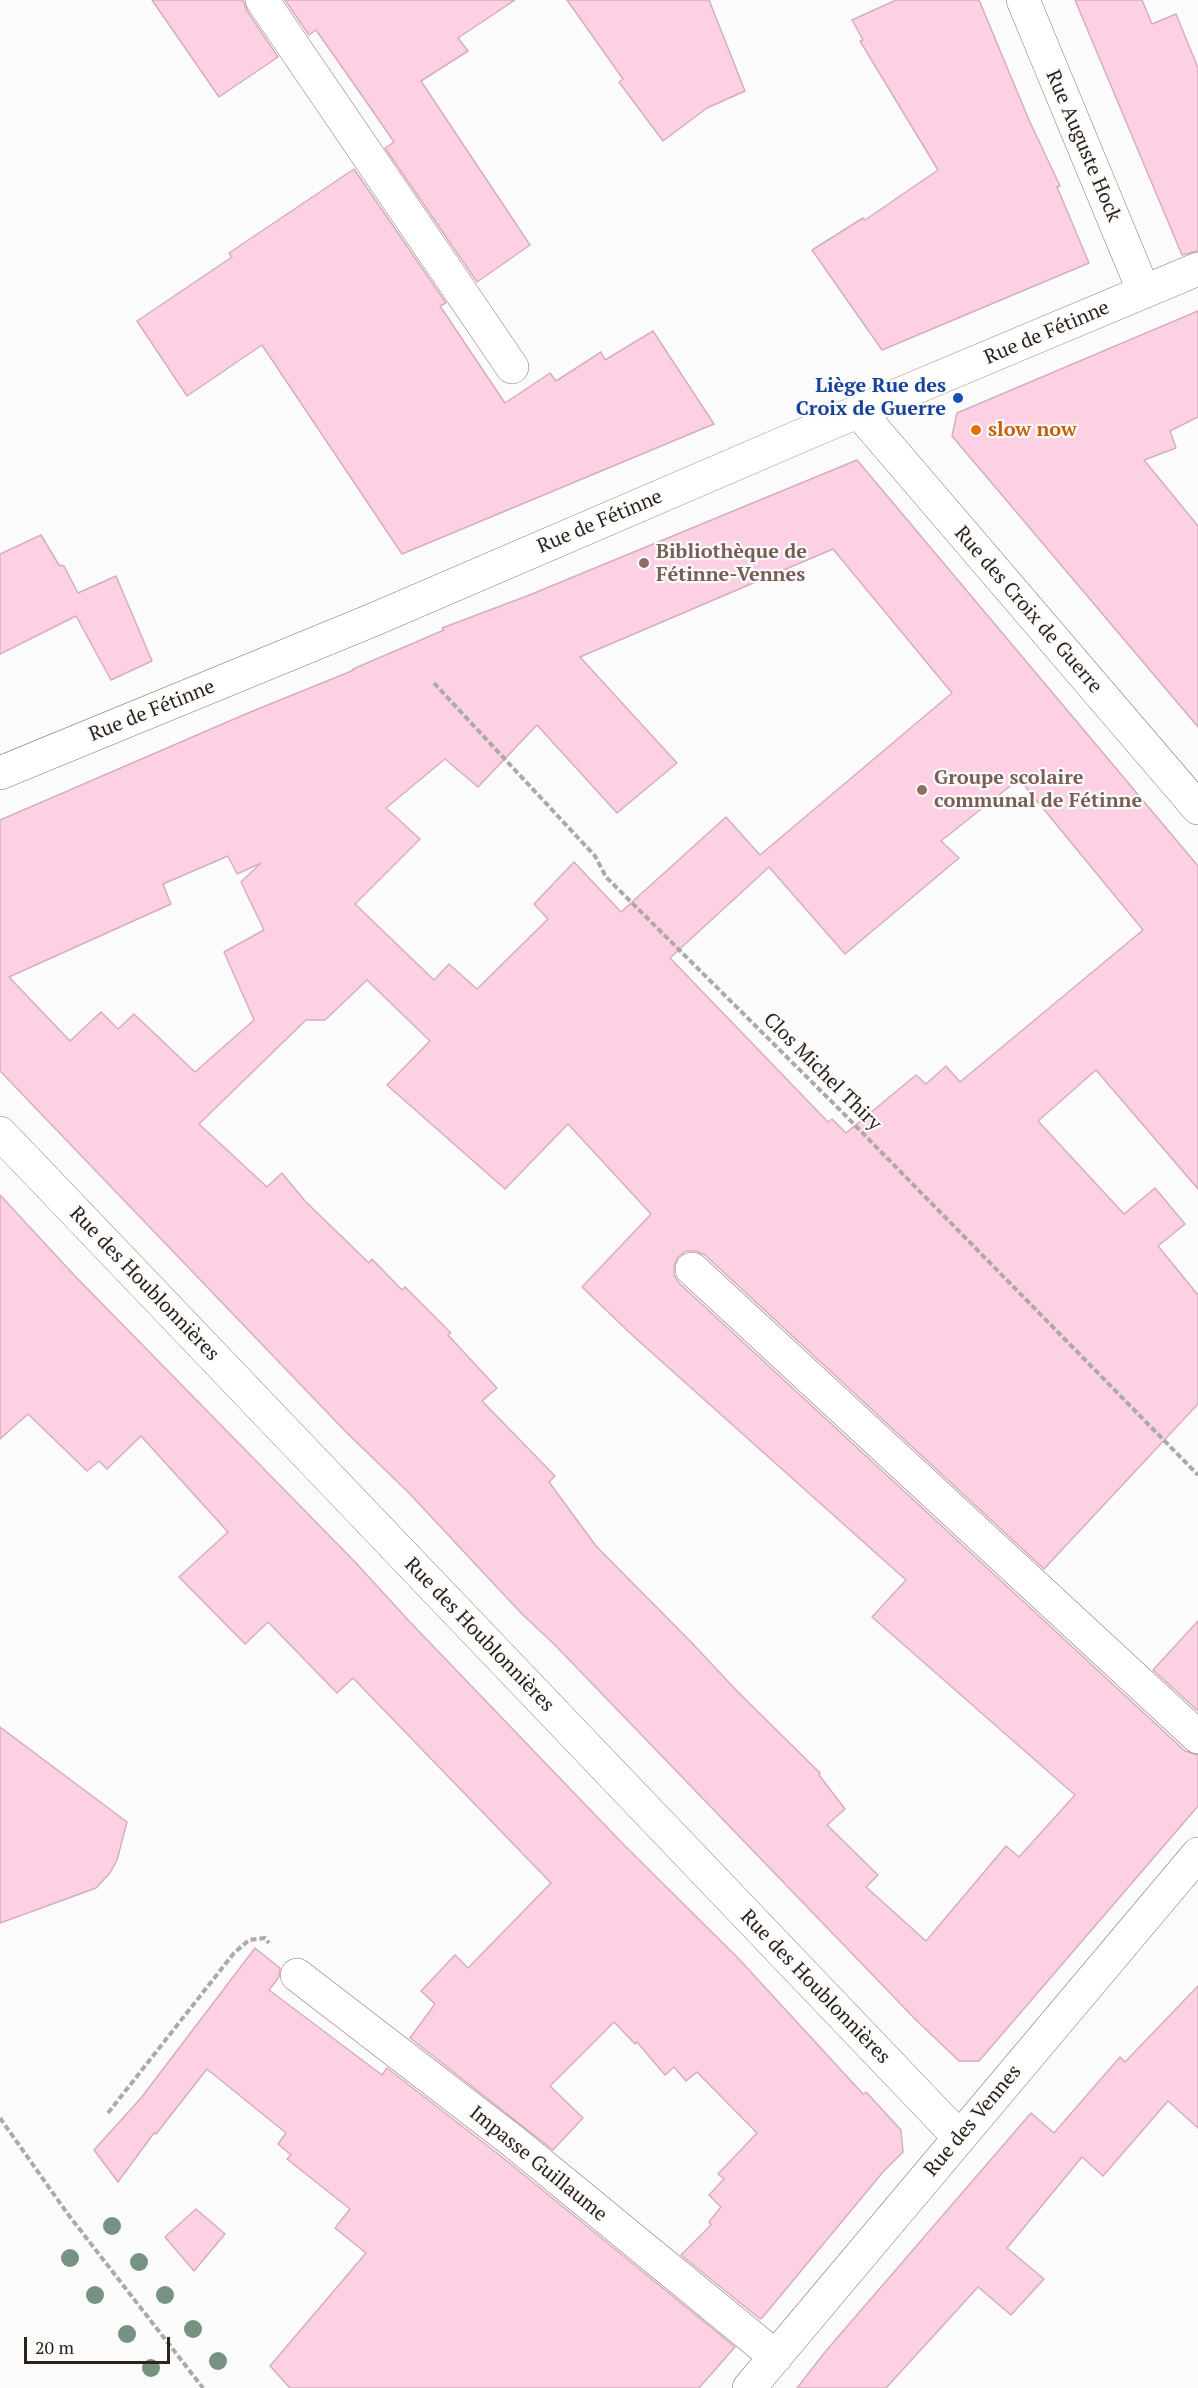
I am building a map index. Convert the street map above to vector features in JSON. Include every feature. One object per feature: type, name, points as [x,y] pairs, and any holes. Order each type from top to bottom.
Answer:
[{"type":"street","points":[[262,0],[512,367]]},
{"type":"street","name":"Rue Auguste Hock","points":[[1023,0],[1144,292]]},
{"type":"street","name":"Rue de Fétinne","points":[[0,773],[364,624],[1198,269]]},
{"type":"street","name":"Rue des Croix de Guerre","points":[[859,412],[1198,807]]},
{"type":"street","name":"Rue des Houblonnières","points":[[0,1133],[959,2137]]},
{"type":"street","points":[[692,1269],[1198,1737]]},
{"type":"street","name":"Rue des Vennes","points":[[749,2388],[1198,1854]]},
{"type":"street","name":"Impasse Guillaume","points":[[297,1975],[514,2142],[776,2357]]},
{"type":"path","name":"Clos Michel Thiry","points":[[434,684],[595,856],[606,877],[1198,1475]]},
{"type":"path","points":[[108,2114],[234,1953],[249,1940],[265,1938],[297,1975]]},
{"type":"path","points":[[0,2118],[67,2213],[203,2388]]},
{"type":"building","points":[[152,0],[243,0],[247,11],[278,57],[219,97]]},
{"type":"building","points":[[285,0],[515,0],[458,38],[468,51],[421,81],[530,245],[477,282],[385,148],[394,142],[316,30],[309,35]]},
{"type":"building","points":[[567,0],[709,0],[745,91],[707,108],[663,141],[619,82],[623,79]]},
{"type":"building","points":[[896,0],[979,0],[1029,120],[1060,186],[1057,187],[1089,263],[882,350],[812,250],[863,218],[865,220],[938,170],[860,41],[863,40],[852,20]]},
{"type":"building","points":[[1075,0],[1142,0],[1152,24],[1176,14],[1198,68],[1198,251],[1182,255]]},
{"type":"building","points":[[354,169],[446,303],[440,306],[505,403],[550,373],[556,381],[601,352],[605,360],[653,331],[714,424],[402,554],[262,345],[187,396],[137,321],[232,257],[229,253]]},
{"type":"building","points":[[1198,311],[1198,417],[1170,431],[1176,448],[1144,460],[1198,526],[1198,727],[952,436],[957,413]]},
{"type":"building","points":[[857,460],[1198,866],[1198,1189],[1096,1070],[1038,1121],[1124,1214],[1155,1188],[1185,1224],[1158,1246],[1198,1295],[1198,1404],[1044,1569],[705,1255],[696,1251],[686,1251],[678,1257],[674,1265],[674,1275],[679,1283],[1185,1751],[1198,1755],[1198,1806],[979,2061],[959,2061],[915,2019],[0,1071],[0,820],[354,670],[444,630],[442,628],[527,596]],"holes":[[[833,549],[952,693],[760,855],[726,817],[621,912],[574,862],[534,904],[548,919],[477,989],[449,964],[434,980],[355,904],[420,839],[386,808],[445,759],[478,787],[537,725],[617,813],[677,763],[580,657]],[[1019,779],[1143,930],[960,1082],[946,1066],[926,1084],[916,1075],[846,1133],[832,1119],[828,1122],[670,958],[769,867],[845,954],[959,858],[941,841]],[[228,856],[237,874],[261,863],[241,882],[264,930],[224,952],[254,1020],[195,1072],[134,1014],[118,1029],[101,1012],[70,1041],[9,977],[171,904],[163,884]],[[367,980],[430,1041],[387,1085],[505,1189],[568,1124],[651,1214],[582,1287],[632,1335],[906,1580],[872,1617],[1075,1795],[1019,1857],[1006,1846],[926,1941],[866,1887],[878,1875],[827,1825],[845,1809],[819,1775],[820,1773],[596,1546],[549,1482],[555,1476],[482,1401],[497,1388],[448,1335],[451,1333],[405,1287],[402,1290],[372,1259],[369,1263],[305,1201],[282,1173],[267,1187],[199,1124],[306,1020],[325,1020]]]},
{"type":"building","points":[[41,535],[59,565],[64,566],[78,593],[116,576],[152,661],[111,680],[76,616],[0,654],[0,554]]},
{"type":"building","points":[[0,1195],[74,1275],[357,1564],[625,1846],[738,1958],[863,2094],[866,2092],[901,2130],[903,2152],[883,2172],[762,2318],[760,2319],[681,2255],[711,2225],[709,2222],[721,2207],[709,2195],[724,2179],[718,2174],[757,2133],[697,2072],[686,2081],[674,2067],[665,2075],[637,2042],[635,2044],[614,2022],[550,2086],[583,2118],[553,2150],[410,2038],[435,2004],[421,1991],[455,1955],[468,1968],[551,1883],[353,1678],[337,1693],[268,1622],[245,1644],[179,1577],[228,1532],[141,1436],[107,1469],[99,1461],[87,1471],[28,1414],[0,1439]]},
{"type":"building","points":[[1198,1621],[1198,1711],[1153,1670]]},
{"type":"building","points":[[0,1727],[127,1822],[117,1860],[110,1873],[96,1888],[0,1923]]},
{"type":"building","points":[[255,1948],[280,1968],[279,1977],[269,1990],[382,2075],[387,2068],[502,2157],[735,2347],[699,2388],[290,2388],[270,2366],[366,2253],[335,2228],[350,2209],[287,2159],[291,2155],[278,2144],[286,2133],[207,2069],[156,2134],[154,2133],[118,2182],[94,2150],[141,2098]]},
{"type":"building","points":[[1198,1986],[1198,2128],[1168,2101],[1103,2176],[1082,2157],[1007,2248],[1044,2279],[1011,2315],[978,2287],[886,2388],[797,2388],[825,2352],[1031,2113],[1054,2133],[1120,2057],[1125,2062]]},
{"type":"building","points":[[196,2209],[225,2234],[194,2271],[165,2237]]},
{"type":"place","name":"Liège Rue des Croix de Guerre","points":[[958,398]]},
{"type":"place","name":"slow now","points":[[976,430]]},
{"type":"place","name":"Bibliothèque de Fétinne-Vennes","points":[[644,563]]},
{"type":"place","name":"Groupe scolaire communal de Fétinne","points":[[922,790]]}]
